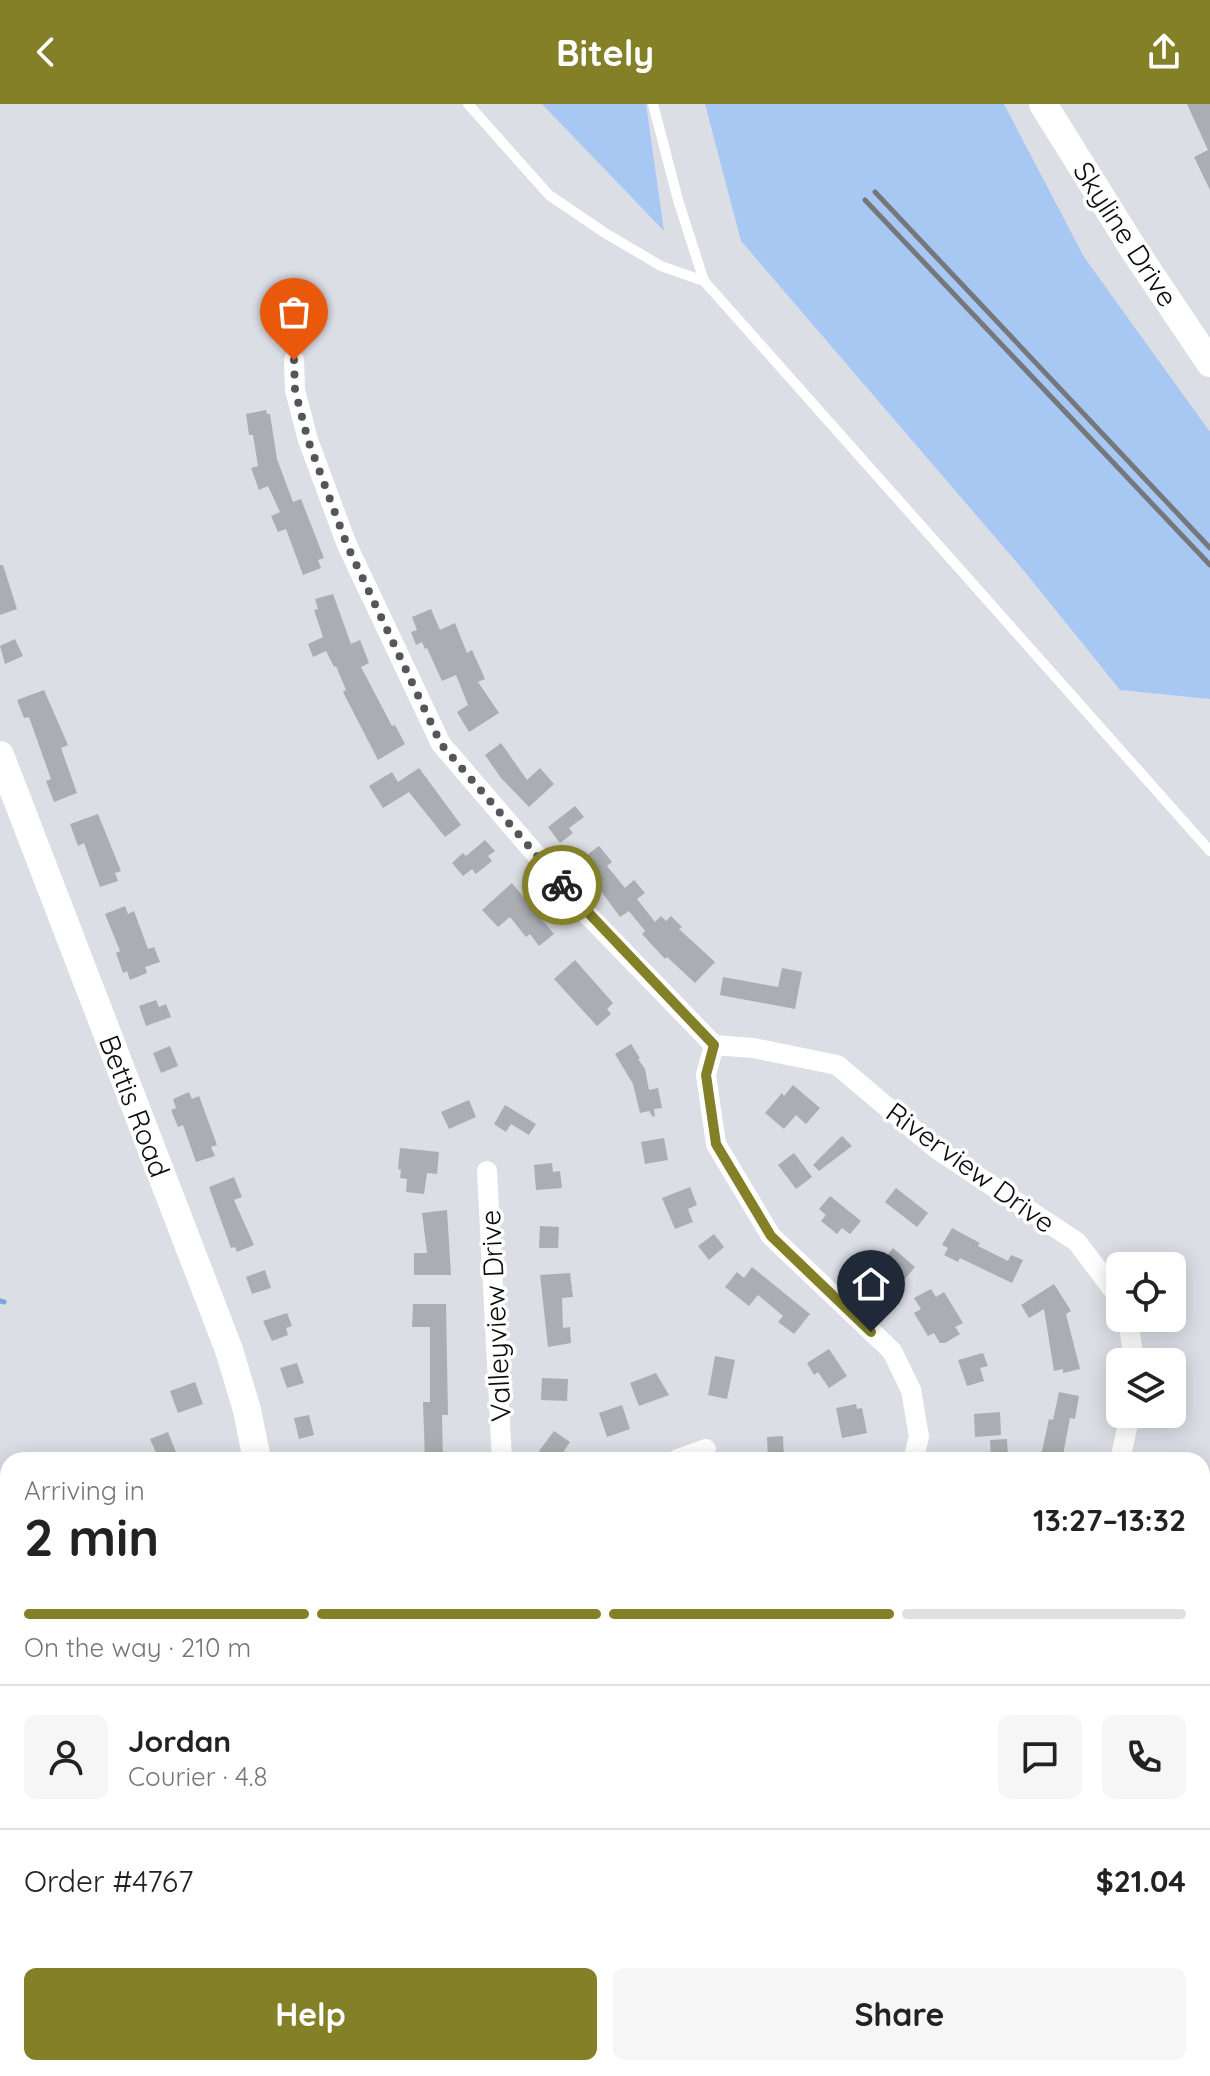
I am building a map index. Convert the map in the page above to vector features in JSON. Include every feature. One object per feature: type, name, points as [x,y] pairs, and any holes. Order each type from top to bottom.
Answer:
[{"type":"street","name":"Skyline Drive","points":[[1043,104],[1134,250],[1210,363]]},
{"type":"street","points":[[294,360],[295,390],[308,440],[347,545],[441,744],[587,914],[714,1045],[706,1075],[716,1144],[771,1236],[892,1351],[911,1390],[919,1437],[915,1452]]},
{"type":"street","name":"Bettis Road","points":[[0,755],[229,1350],[255,1452]]},
{"type":"street","name":"Riverview Drive","points":[[714,1045],[753,1048],[837,1065],[938,1150],[1077,1242],[1106,1280]]},
{"type":"street","name":"Valleyview Drive","points":[[487,1171],[502,1452]]},
{"type":"street","points":[[1122,1452],[1127,1428]]},
{"type":"street","points":[[698,1452],[706,1449]]},
{"type":"lane","points":[[468,104],[549,195],[661,266],[704,281]]},
{"type":"lane","points":[[653,104],[678,200],[704,281],[1210,851]]},
{"type":"shaded area","points":[[542,104],[646,104],[664,231]]},
{"type":"shaded area","points":[[705,104],[1004,104],[1084,257],[1210,432],[1210,699],[1120,690],[1025,572],[741,241]]},
{"type":"building","points":[[1187,104],[1210,104],[1210,190],[1194,157],[1208,150]]},
{"type":"building","points":[[266,410],[270,414],[277,459],[293,502],[301,499],[324,558],[318,560],[321,568],[303,575],[286,529],[278,532],[271,516],[280,512],[268,486],[259,490],[251,468],[258,466],[246,414]]},
{"type":"building","points":[[0,565],[3,565],[17,609],[0,615]]},
{"type":"building","points":[[333,594],[351,644],[360,640],[369,663],[361,667],[405,744],[378,760],[343,692],[346,690],[336,666],[326,651],[313,657],[308,644],[323,637],[314,610],[318,609],[315,599]]},
{"type":"building","points":[[431,609],[440,630],[455,623],[467,653],[472,650],[485,679],[478,682],[499,713],[469,732],[457,712],[468,705],[456,675],[442,681],[427,648],[422,642],[416,645],[411,632],[417,630],[412,617]]},
{"type":"building","points":[[15,639],[23,656],[5,664],[0,646]]},
{"type":"building","points":[[44,690],[68,745],[61,748],[77,793],[54,802],[46,781],[51,779],[29,717],[24,718],[17,700]]},
{"type":"building","points":[[501,743],[527,780],[540,768],[554,784],[529,807],[501,778],[485,755]]},
{"type":"building","points":[[419,768],[461,825],[445,837],[409,792],[383,808],[369,786],[392,772],[398,782]]},
{"type":"building","points":[[575,806],[584,817],[569,828],[573,833],[560,843],[548,827]]},
{"type":"building","points":[[98,814],[121,871],[115,873],[118,881],[100,887],[84,843],[78,846],[70,824]]},
{"type":"building","points":[[485,840],[495,851],[488,856],[492,861],[476,874],[472,869],[463,876],[452,863]]},
{"type":"building","points":[[599,846],[612,862],[607,866],[625,888],[634,880],[645,893],[637,899],[655,922],[661,916],[666,921],[671,916],[682,927],[679,929],[715,962],[695,983],[667,957],[665,959],[642,934],[645,931],[629,911],[620,917],[579,861]]},
{"type":"building","points":[[512,883],[554,934],[539,946],[530,934],[526,937],[510,917],[498,927],[482,910]]},
{"type":"building","points":[[125,906],[128,914],[134,911],[148,949],[154,947],[160,962],[145,967],[147,973],[130,980],[127,971],[123,973],[116,953],[120,951],[105,914]]},
{"type":"building","points":[[575,960],[613,1003],[607,1009],[611,1014],[597,1026],[554,979]]},
{"type":"building","points":[[782,968],[802,972],[795,1009],[720,995],[723,977],[778,987]]},
{"type":"building","points":[[156,1000],[159,1007],[166,1004],[171,1017],[146,1026],[139,1006]]},
{"type":"building","points":[[631,1044],[645,1069],[649,1090],[658,1088],[662,1108],[654,1109],[653,1117],[649,1111],[640,1113],[633,1084],[615,1054]]},
{"type":"building","points":[[170,1046],[178,1066],[161,1073],[153,1053]]},
{"type":"building","points":[[793,1085],[820,1108],[806,1124],[796,1115],[784,1129],[765,1113]]},
{"type":"building","points":[[189,1092],[192,1099],[199,1096],[217,1145],[211,1147],[215,1156],[196,1162],[183,1125],[178,1127],[171,1110],[176,1108],[173,1099]]},
{"type":"building","points":[[469,1100],[476,1117],[449,1129],[441,1112]]},
{"type":"building","points":[[505,1105],[536,1124],[529,1135],[511,1124],[506,1132],[494,1124]]},
{"type":"building","points":[[842,1136],[852,1146],[819,1171],[813,1165]]},
{"type":"building","points":[[664,1138],[668,1160],[645,1164],[641,1142]]},
{"type":"building","points":[[400,1148],[439,1152],[437,1174],[427,1173],[424,1194],[406,1192],[407,1179],[400,1178],[401,1170],[398,1169]]},
{"type":"building","points":[[794,1153],[812,1177],[796,1189],[778,1165]]},
{"type":"building","points":[[552,1163],[553,1172],[560,1171],[562,1188],[536,1190],[534,1165]]},
{"type":"building","points":[[234,1177],[242,1197],[234,1200],[254,1245],[237,1252],[235,1247],[231,1248],[209,1187]]},
{"type":"building","points":[[690,1187],[697,1205],[688,1209],[693,1222],[675,1229],[662,1198]]},
{"type":"building","points":[[896,1188],[928,1213],[917,1227],[885,1202]]},
{"type":"building","points":[[830,1196],[861,1221],[850,1234],[842,1228],[837,1234],[821,1221],[826,1215],[819,1209]]},
{"type":"building","points":[[447,1210],[451,1275],[414,1275],[414,1253],[427,1253],[422,1213]]},
{"type":"building","points":[[540,1226],[559,1227],[558,1248],[539,1248]]},
{"type":"building","points":[[952,1228],[1008,1261],[1011,1255],[1023,1260],[1012,1283],[960,1258],[958,1262],[944,1255],[948,1248],[942,1245]]},
{"type":"building","points":[[714,1234],[724,1247],[709,1260],[698,1246]]},
{"type":"building","points":[[893,1248],[915,1267],[904,1280],[882,1262]]},
{"type":"building","points":[[752,1267],[810,1314],[794,1334],[778,1322],[783,1316],[758,1295],[749,1306],[725,1287],[737,1272],[744,1278]]},
{"type":"building","points":[[265,1270],[271,1288],[252,1294],[246,1277]]},
{"type":"building","points":[[570,1273],[573,1297],[562,1298],[563,1328],[570,1327],[571,1343],[548,1347],[540,1275]]},
{"type":"building","points":[[1054,1284],[1071,1311],[1066,1314],[1080,1369],[1063,1373],[1063,1369],[1054,1371],[1044,1309],[1029,1318],[1021,1305]]},
{"type":"building","points":[[931,1289],[936,1297],[944,1292],[963,1323],[955,1327],[960,1334],[945,1343],[940,1343],[934,1333],[928,1336],[914,1313],[921,1309],[914,1298]]},
{"type":"building","points":[[413,1304],[446,1304],[448,1415],[442,1415],[443,1452],[425,1452],[423,1402],[430,1402],[430,1327],[412,1327]]},
{"type":"building","points":[[287,1313],[292,1326],[286,1328],[288,1335],[272,1341],[263,1321]]},
{"type":"building","points":[[829,1349],[847,1376],[829,1388],[818,1372],[814,1375],[807,1363]]},
{"type":"building","points":[[983,1353],[988,1366],[980,1368],[984,1381],[967,1386],[958,1360]]},
{"type":"building","points":[[715,1356],[735,1360],[727,1399],[708,1395]]},
{"type":"building","points":[[297,1363],[304,1383],[287,1388],[280,1368]]},
{"type":"building","points":[[656,1373],[669,1395],[639,1406],[630,1383]]},
{"type":"building","points":[[542,1378],[568,1379],[567,1401],[541,1400]]},
{"type":"building","points":[[195,1382],[203,1404],[178,1413],[170,1391]]},
{"type":"building","points":[[1059,1392],[1079,1396],[1075,1419],[1070,1418],[1064,1452],[1042,1452],[1049,1419],[1053,1420]]},
{"type":"building","points":[[856,1404],[857,1409],[862,1408],[867,1433],[842,1438],[836,1408]]},
{"type":"building","points":[[622,1405],[630,1429],[607,1437],[599,1413]]},
{"type":"building","points":[[1000,1412],[1001,1435],[975,1437],[974,1414]]},
{"type":"building","points":[[309,1415],[314,1435],[299,1439],[294,1418]]},
{"type":"building","points":[[554,1431],[570,1442],[563,1452],[539,1451]]},
{"type":"building","points":[[168,1432],[176,1452],[156,1452],[150,1439]]},
{"type":"building","points":[[783,1436],[784,1452],[768,1452],[767,1437]]},
{"type":"building","points":[[1007,1439],[1008,1452],[991,1452],[990,1440]]},
{"type":"waterway","points":[[0,1301],[4,1302]]},
{"type":"railway","points":[[875,192],[1210,548]]},
{"type":"railway","points":[[865,200],[1210,565]]},
{"type":"way so far","points":[[294,360],[295,390],[308,440],[347,545],[441,744],[562,885]]},
{"type":"route","points":[[562,885],[714,1045],[706,1075],[716,1144],[771,1236],[871,1332]]}]
